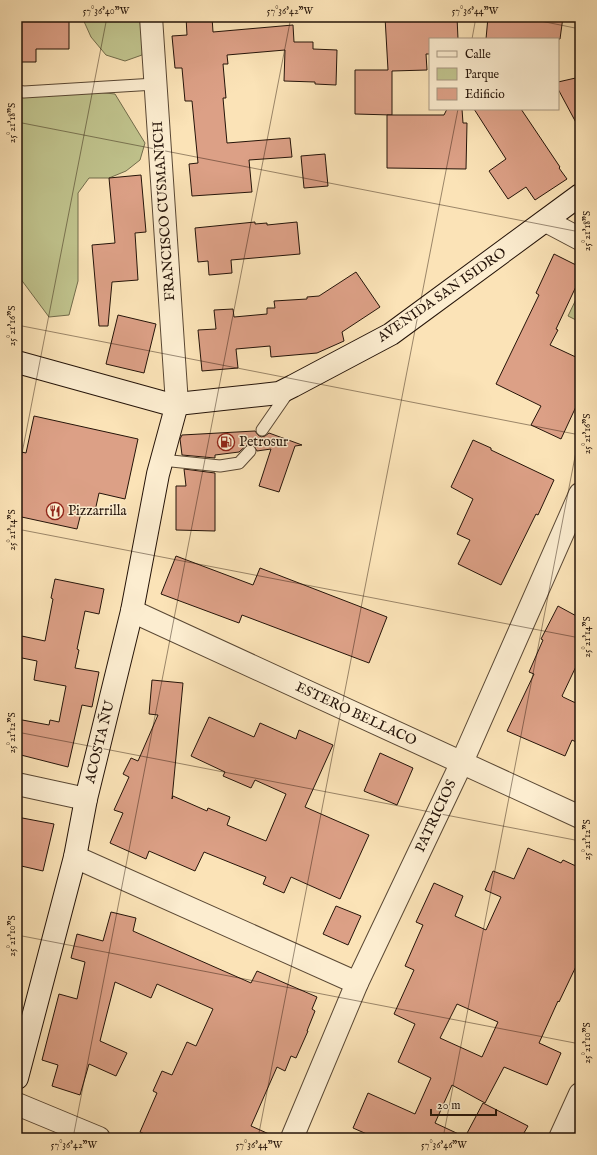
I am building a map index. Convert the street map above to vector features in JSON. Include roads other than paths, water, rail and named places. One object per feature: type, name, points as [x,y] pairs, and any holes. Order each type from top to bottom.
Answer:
[{"type":"street","name":"FRANCISCO CUSMANICH","points":[[151,17],[177,404]]},
{"type":"street","name":"AVENIDA SAN ISIDRO","points":[[17,362],[165,403],[177,404],[280,393],[391,334],[580,195]]},
{"type":"street","points":[[546,221],[580,239]]},
{"type":"street","name":"ACOSTA ÑU","points":[[17,1078],[75,857],[86,799],[132,611],[162,460],[177,404]]},
{"type":"street","name":"PATRICIOS","points":[[292,1138],[357,983],[462,762],[580,494]]},
{"type":"street","name":"ESTERO BELLACO","points":[[132,611],[462,762],[580,818]]},
{"type":"street","points":[[17,784],[86,799]]},
{"type":"street","points":[[75,857],[357,983]]},
{"type":"street","points":[[560,1138],[580,1094]]},
{"type":"street","points":[[17,1104],[99,1138]]},
{"type":"lane","points":[[17,91],[24,92],[155,84]]},
{"type":"lane","points":[[262,430],[293,386]]},
{"type":"lane","points":[[162,460],[220,466],[239,463],[250,451]]},
{"type":"place","name":"Petrosur","points":[[226,442]]},
{"type":"place","name":"Pizzarrilla","points":[[55,511]]}]
